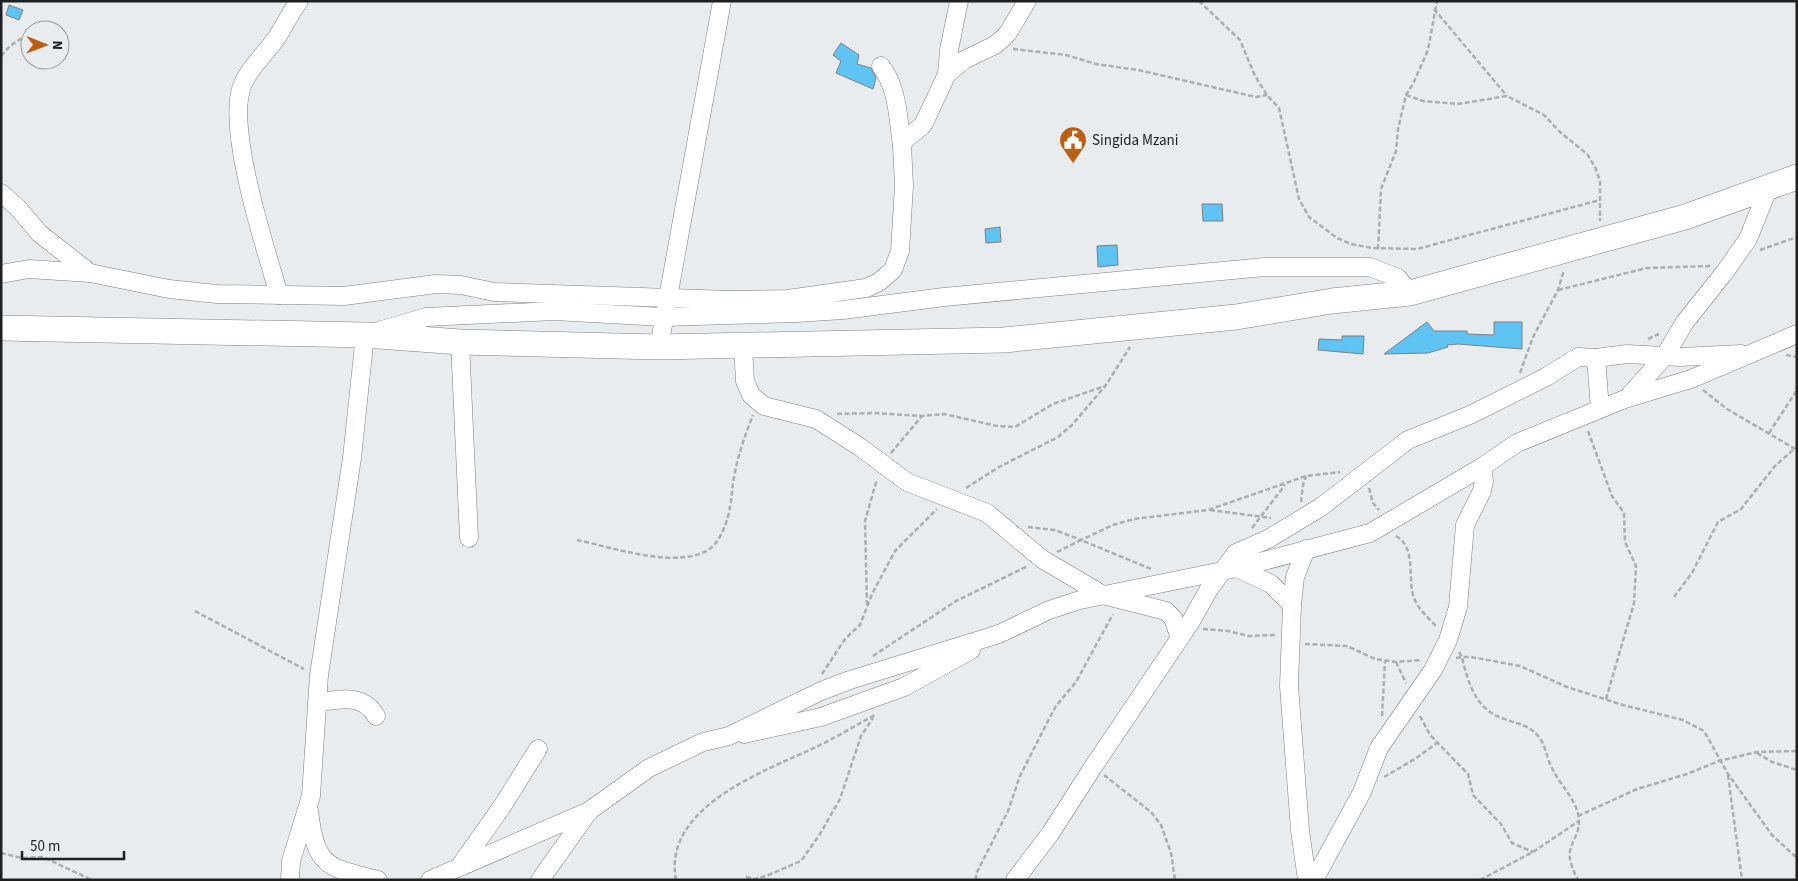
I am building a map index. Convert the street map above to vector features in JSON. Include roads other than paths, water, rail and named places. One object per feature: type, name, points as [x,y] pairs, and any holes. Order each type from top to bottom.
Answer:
[{"type":"highway","points":[[1,328],[365,335],[460,342],[659,347],[1004,340],[1236,317],[1332,301],[1410,293],[1685,217],[1797,177]]},
{"type":"street","points":[[279,295],[250,190],[239,122],[241,88],[250,70],[278,37],[299,1]]},
{"type":"street","points":[[659,347],[666,298],[722,1]]},
{"type":"street","points":[[902,146],[906,139],[923,126],[947,74],[949,50],[960,1]]},
{"type":"street","points":[[947,74],[964,60],[995,45],[1008,33],[1026,1]]},
{"type":"street","points":[[1,274],[29,268],[90,273],[179,290],[217,294],[344,296],[436,284],[461,285],[494,292],[666,298],[788,299],[866,288],[879,282],[893,270],[900,251],[904,186],[902,146],[893,89],[888,74],[881,66]]},
{"type":"street","points":[[1626,399],[1664,357],[1685,322],[1734,260],[1748,239],[1769,187]]},
{"type":"street","points":[[1,193],[18,208],[39,233],[90,273]]},
{"type":"street","points":[[378,880],[337,869],[323,860],[315,846],[309,808],[319,675],[352,458],[365,335],[426,317],[554,311],[663,318],[843,310],[944,296],[1265,267],[1370,266],[1398,278],[1410,293]]},
{"type":"street","points":[[430,880],[589,811],[649,768],[703,742],[770,730],[821,717],[904,687],[999,634],[1049,610],[1177,580],[1232,563],[1306,549],[1370,533],[1482,467],[1517,443],[1626,399],[1691,379],[1752,355],[1797,334]]},
{"type":"street","points":[[460,342],[469,538]]},
{"type":"street","points":[[743,346],[745,382],[751,395],[758,402],[770,408],[816,419],[907,482],[946,499],[987,513],[1042,559],[1110,597],[1166,611],[1185,631]]},
{"type":"street","points":[[1015,880],[1050,834],[1092,767],[1185,631],[1209,590],[1232,563],[1321,507],[1366,474],[1378,461],[1408,440],[1470,415],[1546,377],[1578,356],[1596,358],[1618,354],[1664,357],[1752,355]]},
{"type":"street","points":[[1596,358],[1600,409]]},
{"type":"street","points":[[1314,880],[1362,792],[1379,748],[1438,661],[1448,640],[1458,607],[1465,525],[1482,491],[1484,480],[1482,467]]},
{"type":"street","points":[[1306,549],[1295,577],[1289,686],[1300,830],[1307,880]]},
{"type":"street","points":[[1232,563],[1271,584],[1292,605]]},
{"type":"street","points":[[729,736],[805,698],[850,680],[999,634]]},
{"type":"street","points":[[317,703],[348,698],[358,700],[371,707],[376,716]]},
{"type":"street","points":[[460,867],[503,805],[538,749]]},
{"type":"street","points":[[290,880],[291,861],[309,808]]},
{"type":"street","points":[[540,880],[589,811]]},
{"type":"place","name":"Singida Mzani","points":[[1073,164]]}]
